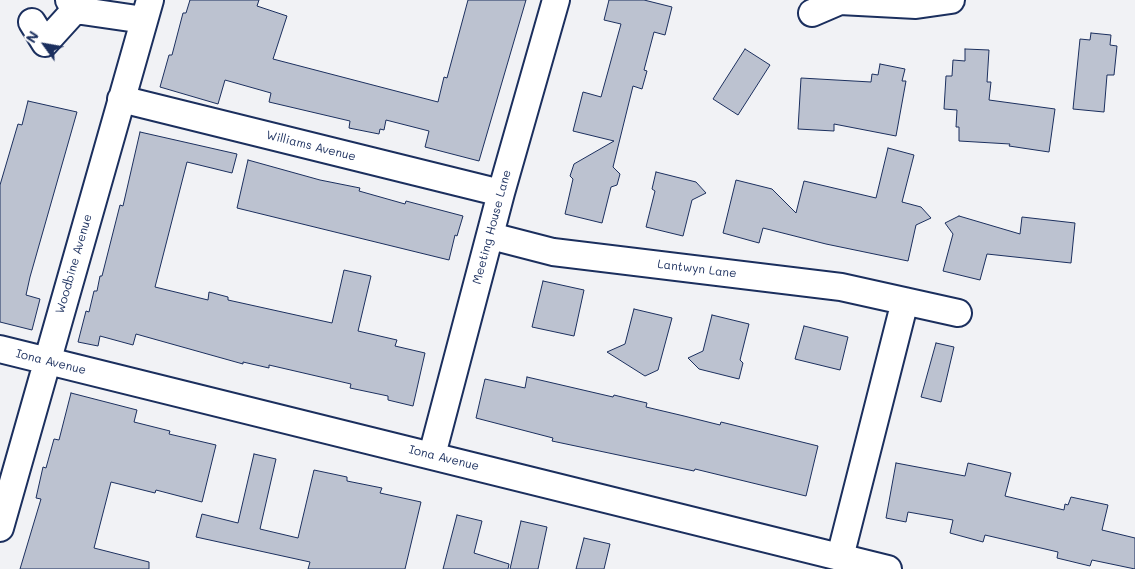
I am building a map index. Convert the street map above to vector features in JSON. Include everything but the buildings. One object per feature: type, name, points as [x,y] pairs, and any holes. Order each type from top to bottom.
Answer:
[{"type":"street","name":"Meeting House Lane","points":[[432,455],[501,193],[556,0]]},
{"type":"street","points":[[812,12],[840,1],[916,5],[951,0]]},
{"type":"street","points":[[32,22],[45,43],[72,5],[147,10]]},
{"type":"street","name":"Woodbine Avenue","points":[[0,528],[147,10]]},
{"type":"street","name":"Williams Avenue","points":[[121,99],[501,193]]},
{"type":"street","name":"Lantwyn Lane","points":[[491,236],[553,252],[841,287],[958,313]]},
{"type":"street","points":[[840,558],[905,301]]},
{"type":"street","name":"Iona Avenue","points":[[0,349],[888,569]]}]
